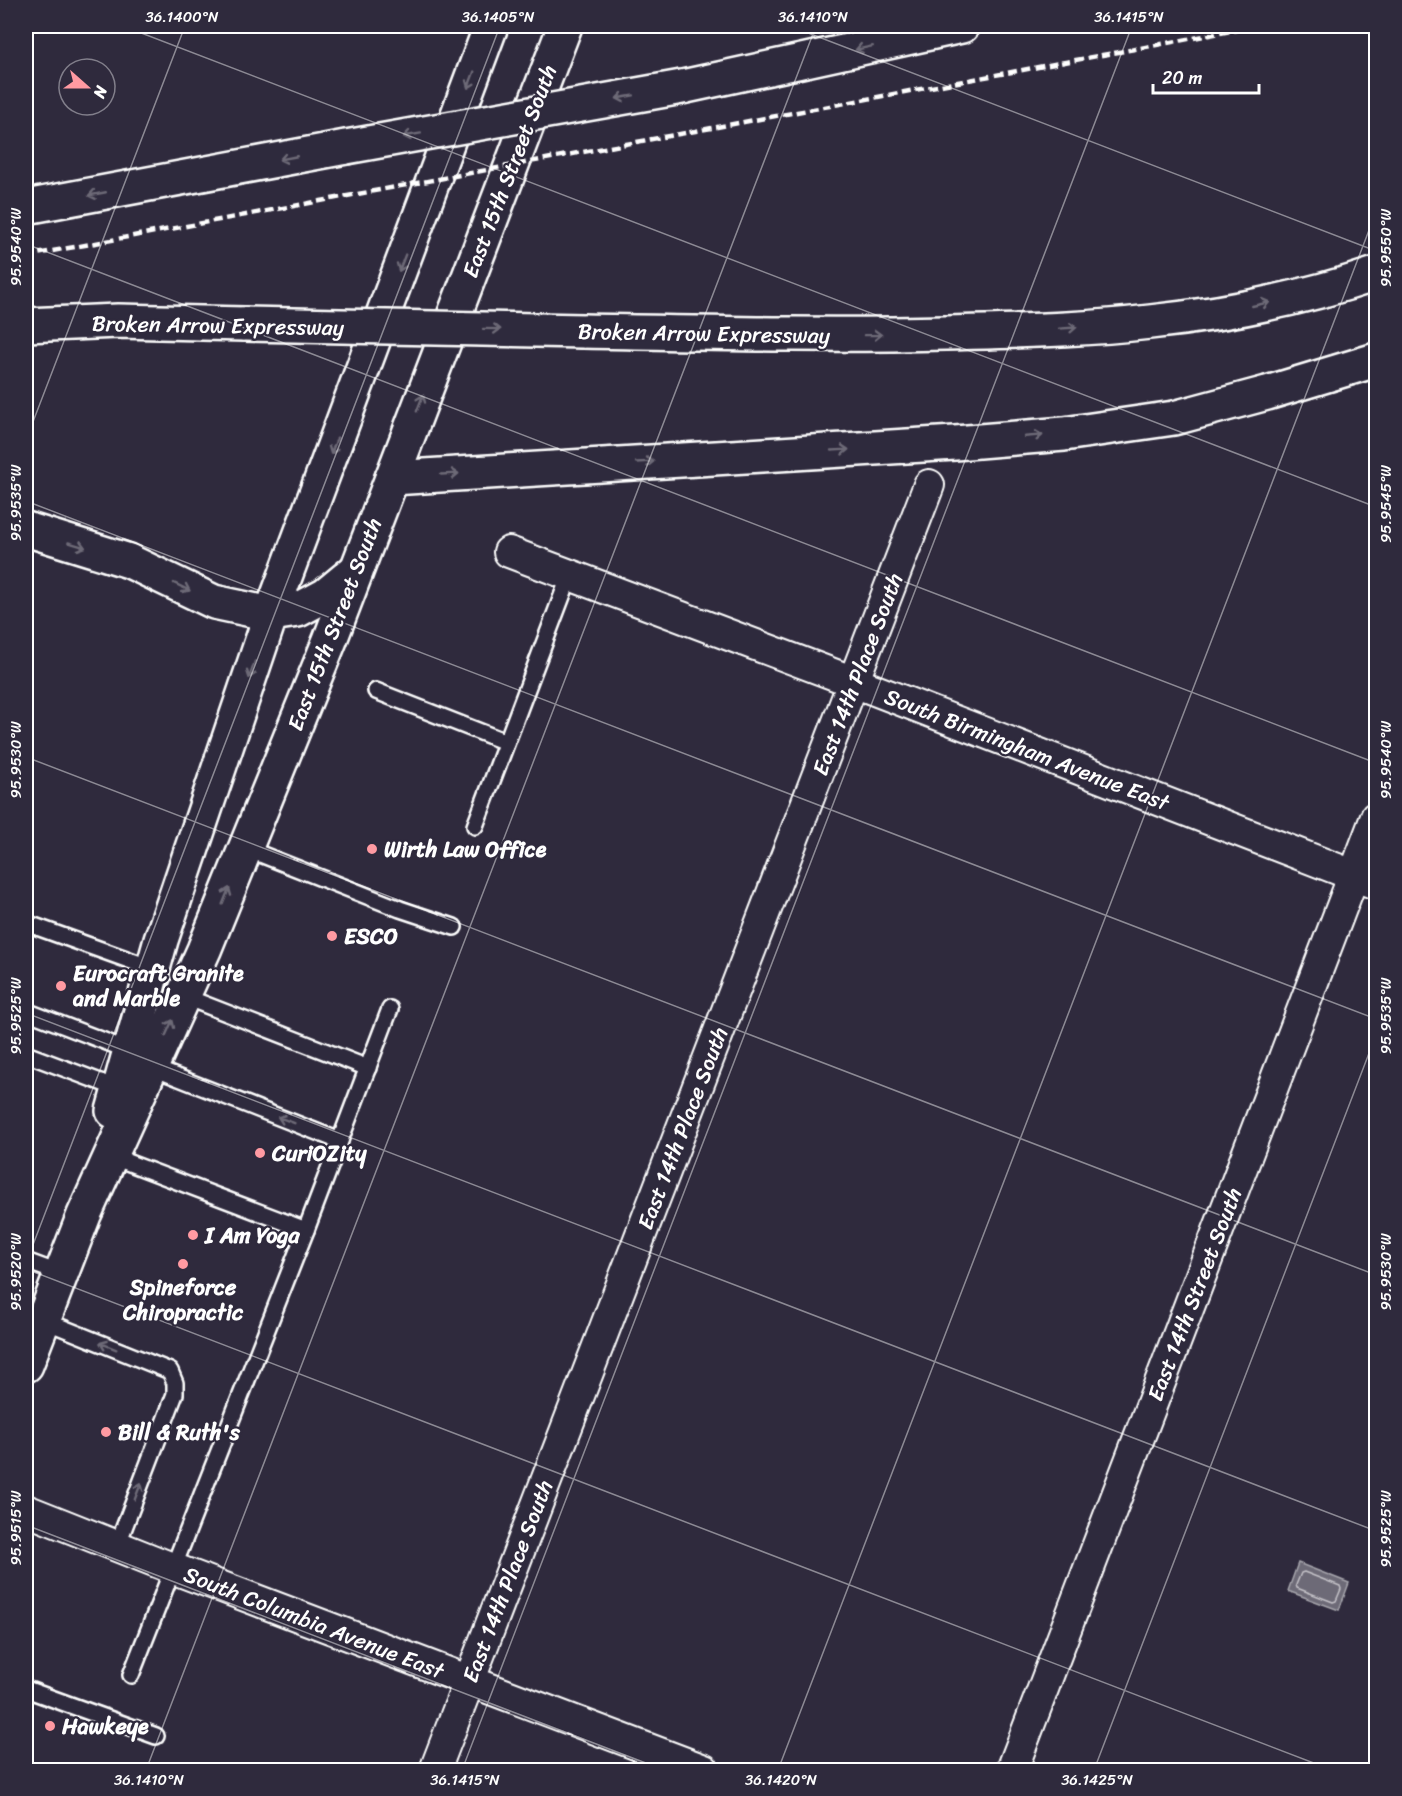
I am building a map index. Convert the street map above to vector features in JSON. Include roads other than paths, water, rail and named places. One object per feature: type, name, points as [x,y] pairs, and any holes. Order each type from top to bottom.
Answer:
[{"type":"main road","name":"East 15th Street South","points":[[26,1360],[84,1215],[111,1156],[141,1059],[153,969],[271,614],[491,26]]},
{"type":"main road","name":"East 15th Street South","points":[[84,1215],[119,1089],[183,996],[204,950],[330,640],[565,26]]},
{"type":"main road","points":[[26,207],[682,87],[962,26]]},
{"type":"main road","name":"Broken Arrow Expressway","points":[[26,325],[118,321],[839,335],[1058,329],[1150,322],[1246,308],[1377,274]]},
{"type":"main road","points":[[392,478],[955,443],[1064,434],[1173,418],[1377,360]]},
{"type":"main road","points":[[26,529],[129,561],[214,602],[271,614],[298,610],[326,595],[355,571]]},
{"type":"street","name":"East 14th Place South","points":[[435,1770],[929,485]]},
{"type":"street","name":"South Birmingham Avenue East","points":[[509,552],[854,682],[1365,880]]},
{"type":"street","name":"East 14th Street South","points":[[1012,1770],[1365,880],[1377,817]]},
{"type":"street","name":"South Columbia Avenue East","points":[[26,1510],[469,1682],[704,1770]]},
{"type":"lane","points":[[475,826],[570,575]]},
{"type":"lane","points":[[376,692],[506,742]]},
{"type":"lane","points":[[245,848],[400,909],[454,927]]},
{"type":"lane","points":[[26,923],[153,969]]},
{"type":"lane","points":[[183,996],[368,1068]]},
{"type":"lane","points":[[131,1675],[306,1230],[390,1009]]},
{"type":"lane","points":[[26,1011],[340,1141]]},
{"type":"lane","points":[[26,1054],[119,1089]]},
{"type":"lane","points":[[111,1156],[306,1230]]},
{"type":"lane","points":[[26,1261],[61,1274]]},
{"type":"lane","points":[[43,1320],[170,1371],[175,1383],[175,1394],[117,1546]]},
{"type":"lane","points":[[26,1689],[156,1736]]},
{"type":"water","points":[[1298,1563],[1349,1583],[1339,1610],[1288,1591]]},
{"type":"railway","points":[[26,256],[1258,26]]},
{"type":"place","name":"Wirth Law Office","points":[[372,849]]},
{"type":"place","name":"ESCO","points":[[332,936]]},
{"type":"place","name":"Eurocraft Granite and Marble","points":[[61,986]]},
{"type":"place","name":"CuriOZity","points":[[260,1153]]},
{"type":"place","name":"I Am Yoga","points":[[193,1235]]},
{"type":"place","name":"Spineforce Chiropractic","points":[[183,1264]]},
{"type":"place","name":"Bill & Ruth's","points":[[106,1432]]},
{"type":"place","name":"Hawkeye","points":[[50,1726]]}]
